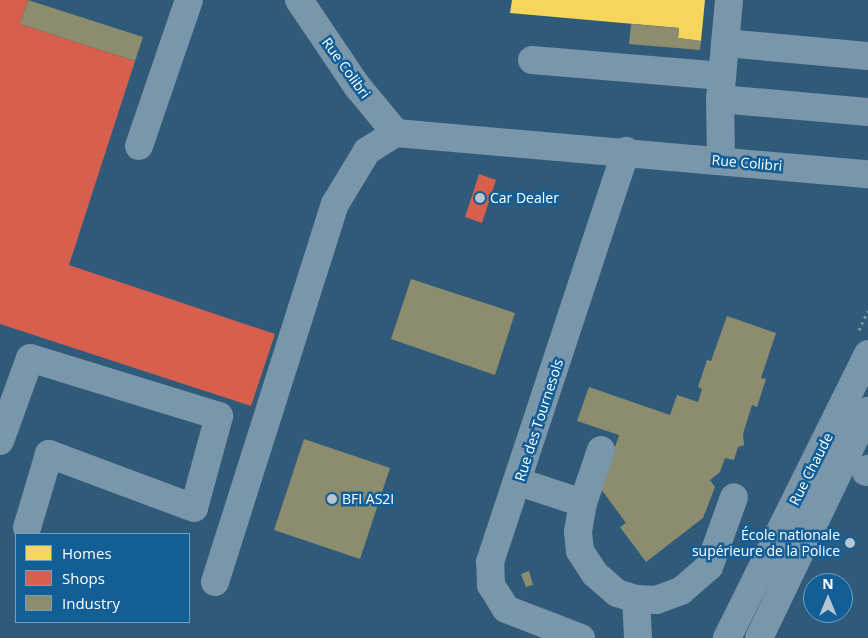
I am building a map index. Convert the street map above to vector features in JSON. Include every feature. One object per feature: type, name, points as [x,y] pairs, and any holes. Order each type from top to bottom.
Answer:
[{"type":"street","points":[[139,146],[189,0]]},
{"type":"street","name":"Rue Colibri","points":[[299,0],[358,86],[396,133],[868,174]]},
{"type":"street","points":[[720,160],[721,87],[728,0]]},
{"type":"street","points":[[725,43],[868,56]]},
{"type":"street","points":[[532,60],[721,87],[868,112]]},
{"type":"street","points":[[215,582],[335,204],[367,151],[396,133]]},
{"type":"street","name":"Rue des Tournesols","points":[[581,638],[506,609],[492,585],[490,562],[519,482],[626,152]]},
{"type":"street","name":"Rue Chaude","points":[[727,638],[868,354]]},
{"type":"street","points":[[0,441],[30,358],[219,416],[194,508],[49,454],[27,528]]},
{"type":"street","name":"Rue Chaude","points":[[759,638],[868,411]]},
{"type":"street","points":[[601,450],[584,502],[578,532],[580,551],[595,574],[617,593],[636,599],[656,600],[682,591],[709,567],[734,497]]},
{"type":"street","points":[[519,482],[584,502]]},
{"type":"street","points":[[636,599],[638,638]]},
{"type":"building: Homes","points":[[512,0],[705,0],[701,41],[678,38],[679,28],[510,13]]},
{"type":"building: Shops","points":[[0,0],[28,0],[20,24],[135,61],[69,265],[275,334],[251,406],[0,324]]},
{"type":"building: Shops","name":"Car Dealer","points":[[479,174],[496,180],[482,223],[465,217]]},
{"type":"building: Industry","points":[[28,0],[143,37],[135,61],[20,24]]},
{"type":"building: Industry","points":[[631,24],[679,28],[678,38],[701,41],[700,50],[629,44]]},
{"type":"building: Industry","points":[[411,279],[515,313],[495,375],[391,339]]},
{"type":"building: Industry","points":[[727,316],[776,333],[761,378],[766,379],[757,407],[752,405],[743,434],[744,445],[738,447],[734,460],[725,458],[720,472],[710,480],[715,487],[703,518],[646,562],[620,527],[626,523],[601,489],[619,435],[577,421],[589,387],[670,415],[677,395],[698,402],[702,389],[698,387],[707,360],[711,361]]},
{"type":"building: Industry","name":"BFI AS2I","points":[[304,439],[390,468],[360,559],[274,530]]},
{"type":"building: Industry","points":[[529,571],[533,585],[526,587],[521,574]]},
{"type":"place","name":"Car Dealer","points":[[480,198]]},
{"type":"place","name":"BFI AS2I","points":[[332,499]]},
{"type":"place","name":"École nationale supérieure de la Police","points":[[850,543]]}]
